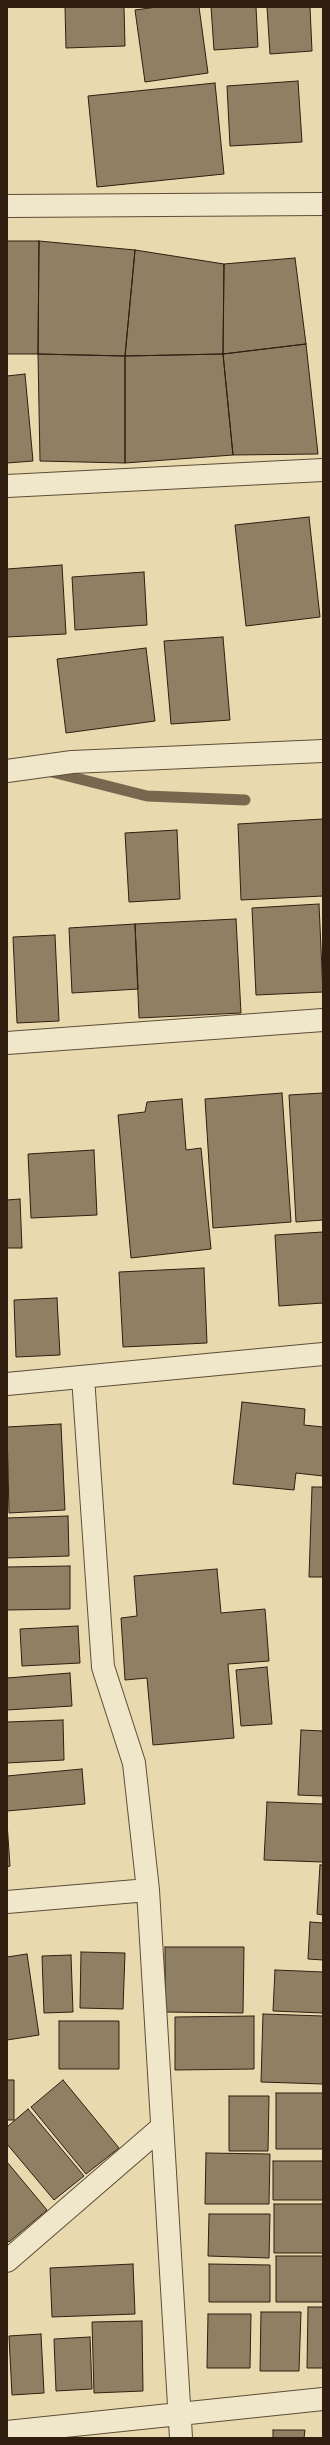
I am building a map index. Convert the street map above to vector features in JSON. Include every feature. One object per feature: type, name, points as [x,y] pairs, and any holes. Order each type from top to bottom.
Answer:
[{"type":"street","points":[[7,206],[323,204]]},
{"type":"street","points":[[7,486],[323,470]]},
{"type":"street","points":[[7,771],[72,762],[323,750]]},
{"type":"street","points":[[7,1044],[323,1020]]},
{"type":"street","points":[[7,1384],[323,1354]]},
{"type":"street","points":[[83,1377],[103,1667],[134,1763],[148,1890],[181,2413],[181,2438]]},
{"type":"street","points":[[7,1902],[148,1890]]},
{"type":"street","points":[[7,2261],[162,2127]]},
{"type":"street","points":[[7,2432],[323,2399]]},
{"type":"building","points":[[65,7],[124,7],[125,46],[66,48]]},
{"type":"building","points":[[157,7],[199,7],[208,73],[145,82],[135,10]]},
{"type":"building","points":[[211,7],[256,7],[258,47],[214,50]]},
{"type":"building","points":[[267,7],[310,7],[312,51],[270,54]]},
{"type":"building","points":[[298,81],[302,142],[230,146],[227,86]]},
{"type":"building","points":[[215,83],[224,174],[97,187],[88,96]]},
{"type":"building","points":[[7,241],[39,241],[38,354],[7,354]]},
{"type":"building","points":[[39,241],[135,250],[125,356],[38,354]]},
{"type":"building","points":[[135,250],[224,264],[223,354],[125,356]]},
{"type":"building","points":[[295,258],[306,344],[223,354],[224,264]]},
{"type":"building","points":[[306,344],[318,454],[233,455],[223,354]]},
{"type":"building","points":[[38,354],[125,356],[125,463],[40,461]]},
{"type":"building","points":[[223,354],[233,455],[125,463],[125,356]]},
{"type":"building","points":[[25,374],[33,461],[7,463],[7,376]]},
{"type":"building","points":[[309,517],[320,617],[246,626],[235,525]]},
{"type":"building","points":[[62,565],[66,634],[7,637],[7,569]]},
{"type":"building","points":[[144,572],[147,625],[75,630],[72,577]]},
{"type":"building","points":[[223,637],[230,720],[171,724],[164,641]]},
{"type":"building","points":[[146,648],[155,721],[66,733],[57,659]]},
{"type":"building","points":[[323,819],[323,896],[241,900],[238,824]]},
{"type":"building","points":[[177,830],[180,899],[129,902],[125,833]]},
{"type":"building","points":[[319,904],[323,992],[256,995],[252,908]]},
{"type":"building","points":[[236,919],[241,1013],[139,1018],[135,924]]},
{"type":"building","points":[[135,924],[138,989],[72,993],[69,928]]},
{"type":"building","points":[[55,935],[59,1021],[17,1023],[13,937]]},
{"type":"building","points":[[282,1093],[291,1222],[213,1228],[205,1099]]},
{"type":"building","points":[[323,1093],[323,1220],[296,1222],[289,1095]]},
{"type":"building","points":[[182,1099],[186,1150],[201,1148],[211,1249],[131,1258],[118,1115],[145,1112],[147,1102]]},
{"type":"building","points":[[94,1150],[97,1215],[31,1218],[28,1154]]},
{"type":"building","points":[[20,1199],[22,1248],[7,1248],[7,1200]]},
{"type":"building","points":[[323,1232],[323,1303],[279,1306],[275,1235]]},
{"type":"building","points":[[204,1268],[207,1343],[123,1347],[119,1272]]},
{"type":"building","points":[[57,1298],[60,1355],[16,1357],[14,1300]]},
{"type":"building","points":[[242,1402],[305,1409],[304,1425],[323,1427],[323,1476],[296,1473],[294,1490],[233,1484]]},
{"type":"building","points":[[61,1424],[65,1510],[9,1513],[7,1427]]},
{"type":"building","points":[[312,1487],[323,1487],[323,1577],[309,1577]]},
{"type":"building","points":[[68,1516],[69,1556],[7,1558],[7,1518]]},
{"type":"building","points":[[70,1566],[70,1609],[7,1610],[7,1567]]},
{"type":"building","points":[[217,1569],[221,1613],[265,1609],[269,1661],[228,1664],[234,1738],[153,1745],[147,1678],[125,1680],[121,1618],[137,1616],[134,1576]]},
{"type":"building","points":[[78,1626],[80,1663],[22,1666],[20,1629]]},
{"type":"building","points":[[267,1667],[272,1724],[241,1726],[236,1670]]},
{"type":"building","points":[[70,1673],[72,1706],[7,1710],[7,1678]]},
{"type":"building","points":[[63,1720],[64,1760],[7,1763],[7,1722]]},
{"type":"building","points":[[301,1730],[323,1731],[323,1796],[298,1795]]},
{"type":"building","points":[[82,1769],[85,1804],[7,1811],[7,1776]]},
{"type":"building","points":[[267,1802],[323,1804],[323,1862],[264,1860]]},
{"type":"building","points":[[7,1823],[10,1866],[7,1867]]},
{"type":"building","points":[[320,1865],[323,1865],[323,1915],[317,1914]]},
{"type":"building","points":[[310,1922],[323,1923],[323,1960],[308,1959]]},
{"type":"building","points":[[165,1947],[244,1947],[243,2013],[165,2012]]},
{"type":"building","points":[[81,1952],[125,1953],[123,2009],[80,2008]]},
{"type":"building","points":[[27,1954],[39,2035],[7,2040],[7,1957]]},
{"type":"building","points":[[71,1955],[73,2012],[44,2013],[42,1956]]},
{"type":"building","points":[[275,1970],[323,1972],[323,2013],[273,2011]]},
{"type":"building","points":[[263,2014],[323,2016],[323,2084],[261,2082]]},
{"type":"building","points":[[254,2016],[254,2069],[175,2070],[175,2017]]},
{"type":"building","points":[[59,2021],[119,2021],[119,2069],[59,2069]]},
{"type":"building","points":[[7,2080],[14,2080],[14,2120],[7,2120]]},
{"type":"building","points":[[63,2080],[119,2148],[86,2174],[31,2107]]},
{"type":"building","points":[[276,2093],[323,2093],[323,2149],[276,2149]]},
{"type":"building","points":[[229,2096],[269,2096],[268,2151],[229,2151]]},
{"type":"building","points":[[28,2109],[84,2176],[54,2200],[7,2144],[7,2127]]},
{"type":"building","points":[[206,2153],[270,2154],[269,2204],[205,2204]]},
{"type":"building","points":[[273,2161],[323,2161],[323,2200],[273,2200]]},
{"type":"building","points":[[7,2162],[47,2210],[9,2242],[7,2240]]},
{"type":"building","points":[[274,2204],[323,2204],[323,2253],[274,2253]]},
{"type":"building","points":[[209,2214],[270,2214],[269,2258],[208,2256]]},
{"type":"building","points":[[276,2256],[323,2256],[323,2302],[276,2302]]},
{"type":"building","points":[[133,2264],[135,2314],[52,2317],[50,2268]]},
{"type":"building","points":[[209,2264],[270,2265],[270,2302],[209,2302]]},
{"type":"building","points":[[308,2307],[323,2307],[323,2368],[307,2368]]},
{"type":"building","points":[[261,2312],[301,2312],[299,2371],[260,2371]]},
{"type":"building","points":[[208,2314],[251,2314],[250,2368],[207,2368]]},
{"type":"building","points":[[142,2321],[143,2391],[94,2393],[92,2322]]},
{"type":"building","points":[[41,2334],[44,2393],[12,2395],[9,2336]]},
{"type":"building","points":[[90,2337],[92,2389],[56,2391],[54,2339]]},
{"type":"building","points":[[273,2430],[305,2430],[304,2438],[273,2438]]},
{"type":"waterway","points":[[48,771],[147,796],[245,800]]}]
